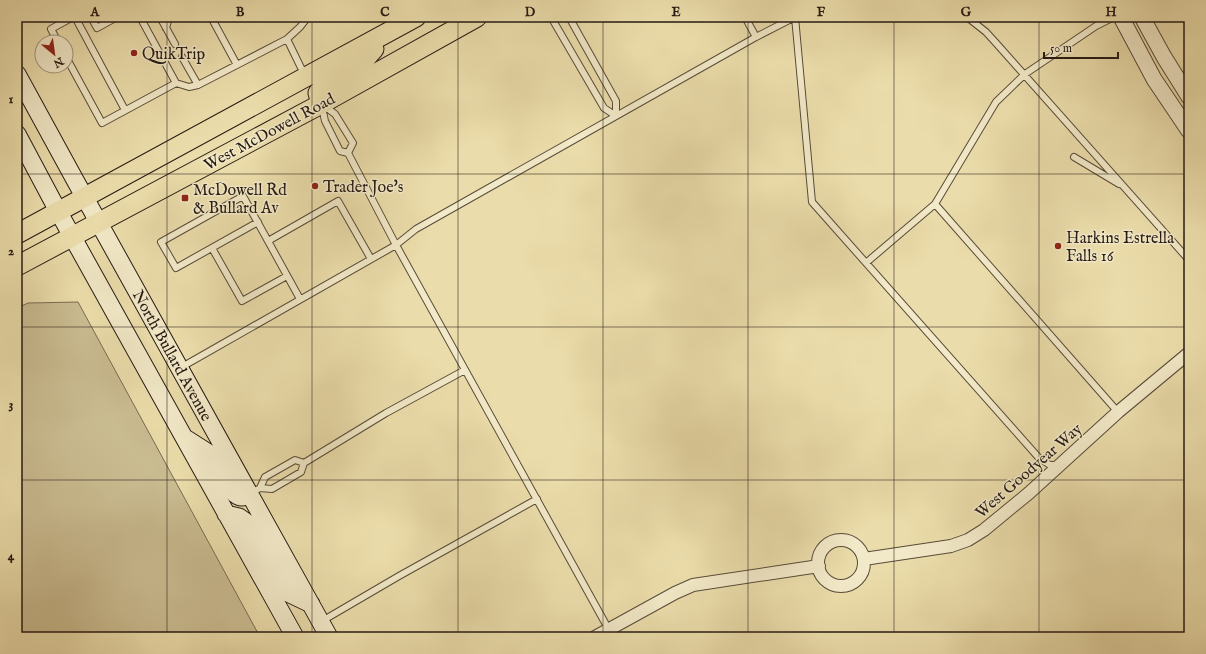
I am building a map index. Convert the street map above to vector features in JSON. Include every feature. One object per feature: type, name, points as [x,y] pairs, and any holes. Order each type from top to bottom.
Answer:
[{"type":"main road","name":"West McDowell Road","points":[[17,234],[416,17]]},
{"type":"main road","name":"West McDowell Road","points":[[17,266],[321,104],[477,17]]},
{"type":"main road","points":[[321,104],[318,93],[321,89],[366,58],[389,32]]},
{"type":"main road","name":"North Bullard Avenue","points":[[17,74],[180,368],[255,491],[329,637]]},
{"type":"main road","name":"North Bullard Avenue","points":[[17,134],[58,211],[295,637]]},
{"type":"main road","points":[[184,437],[207,452],[235,494],[239,497],[243,497],[255,491]]},
{"type":"main road","points":[[226,514],[239,517],[246,522],[290,594],[311,604]]},
{"type":"street","points":[[1121,17],[1154,79],[1189,131]]},
{"type":"street","points":[[1142,17],[1164,58],[1189,97]]},
{"type":"street","name":"West Goodyear Way","points":[[864,559],[951,546],[968,540],[984,530],[1029,493],[1118,412],[1189,353]]},
{"type":"street","points":[[838,540],[844,540],[855,544],[862,553],[864,559],[864,565],[860,576],[856,581],[845,586],[838,586],[827,581],[820,572],[819,566],[820,554],[823,549],[827,545],[838,540]]},
{"type":"street","points":[[596,637],[675,593],[693,586],[819,566]]},
{"type":"lane","points":[[54,34],[51,29],[74,17],[96,62],[125,110]]},
{"type":"lane","points":[[91,17],[97,28],[117,17]]},
{"type":"lane","points":[[140,17],[176,83],[189,87],[198,85],[287,39],[308,17]]},
{"type":"lane","points":[[160,17],[175,44]]},
{"type":"lane","points":[[166,28],[169,17]]},
{"type":"lane","points":[[211,17],[237,65]]},
{"type":"lane","points":[[551,17],[604,108],[616,116]]},
{"type":"lane","points":[[569,17],[616,102],[616,116]]},
{"type":"lane","points":[[745,17],[756,37]]},
{"type":"lane","points":[[180,368],[396,245],[416,229],[756,37],[795,17],[812,202],[867,262],[1039,458],[1050,465],[1059,465]]},
{"type":"lane","points":[[968,17],[986,32],[1025,74],[1189,260]]},
{"type":"lane","points":[[867,262],[935,204],[996,102],[1025,74],[1096,26],[1114,17]]},
{"type":"lane","points":[[287,39],[306,77]]},
{"type":"lane","points":[[182,57],[198,85]]},
{"type":"lane","points":[[81,70],[75,73],[102,123],[176,83]]},
{"type":"lane","points":[[321,104],[335,114],[353,143],[348,153]]},
{"type":"lane","points":[[321,104],[325,121],[340,151],[348,153],[396,245],[609,630]]},
{"type":"lane","points":[[1074,157],[1125,187]]},
{"type":"lane","points":[[258,222],[176,268],[160,242],[243,196],[258,222],[300,299]]},
{"type":"lane","points":[[268,241],[338,202],[371,259]]},
{"type":"lane","points":[[935,204],[1118,412]]},
{"type":"lane","points":[[212,248],[242,301],[287,276]]},
{"type":"lane","points":[[255,491],[272,489],[301,472],[304,463],[386,413],[466,370]]},
{"type":"lane","points":[[255,491],[265,477],[295,460],[304,463]]},
{"type":"lane","points":[[321,622],[399,576],[537,499]]},
{"type":"shaded area","points":[[78,302],[260,637],[17,637],[17,308],[28,303]]},
{"type":"place","name":"QuikTrip","points":[[134,53]]},
{"type":"place","name":"Trader Joe's","points":[[315,186]]},
{"type":"place","name":"McDowell Rd & Bullard Av","points":[[185,198]]},
{"type":"place","name":"Harkins Estrella Falls 16","points":[[1058,246]]}]
